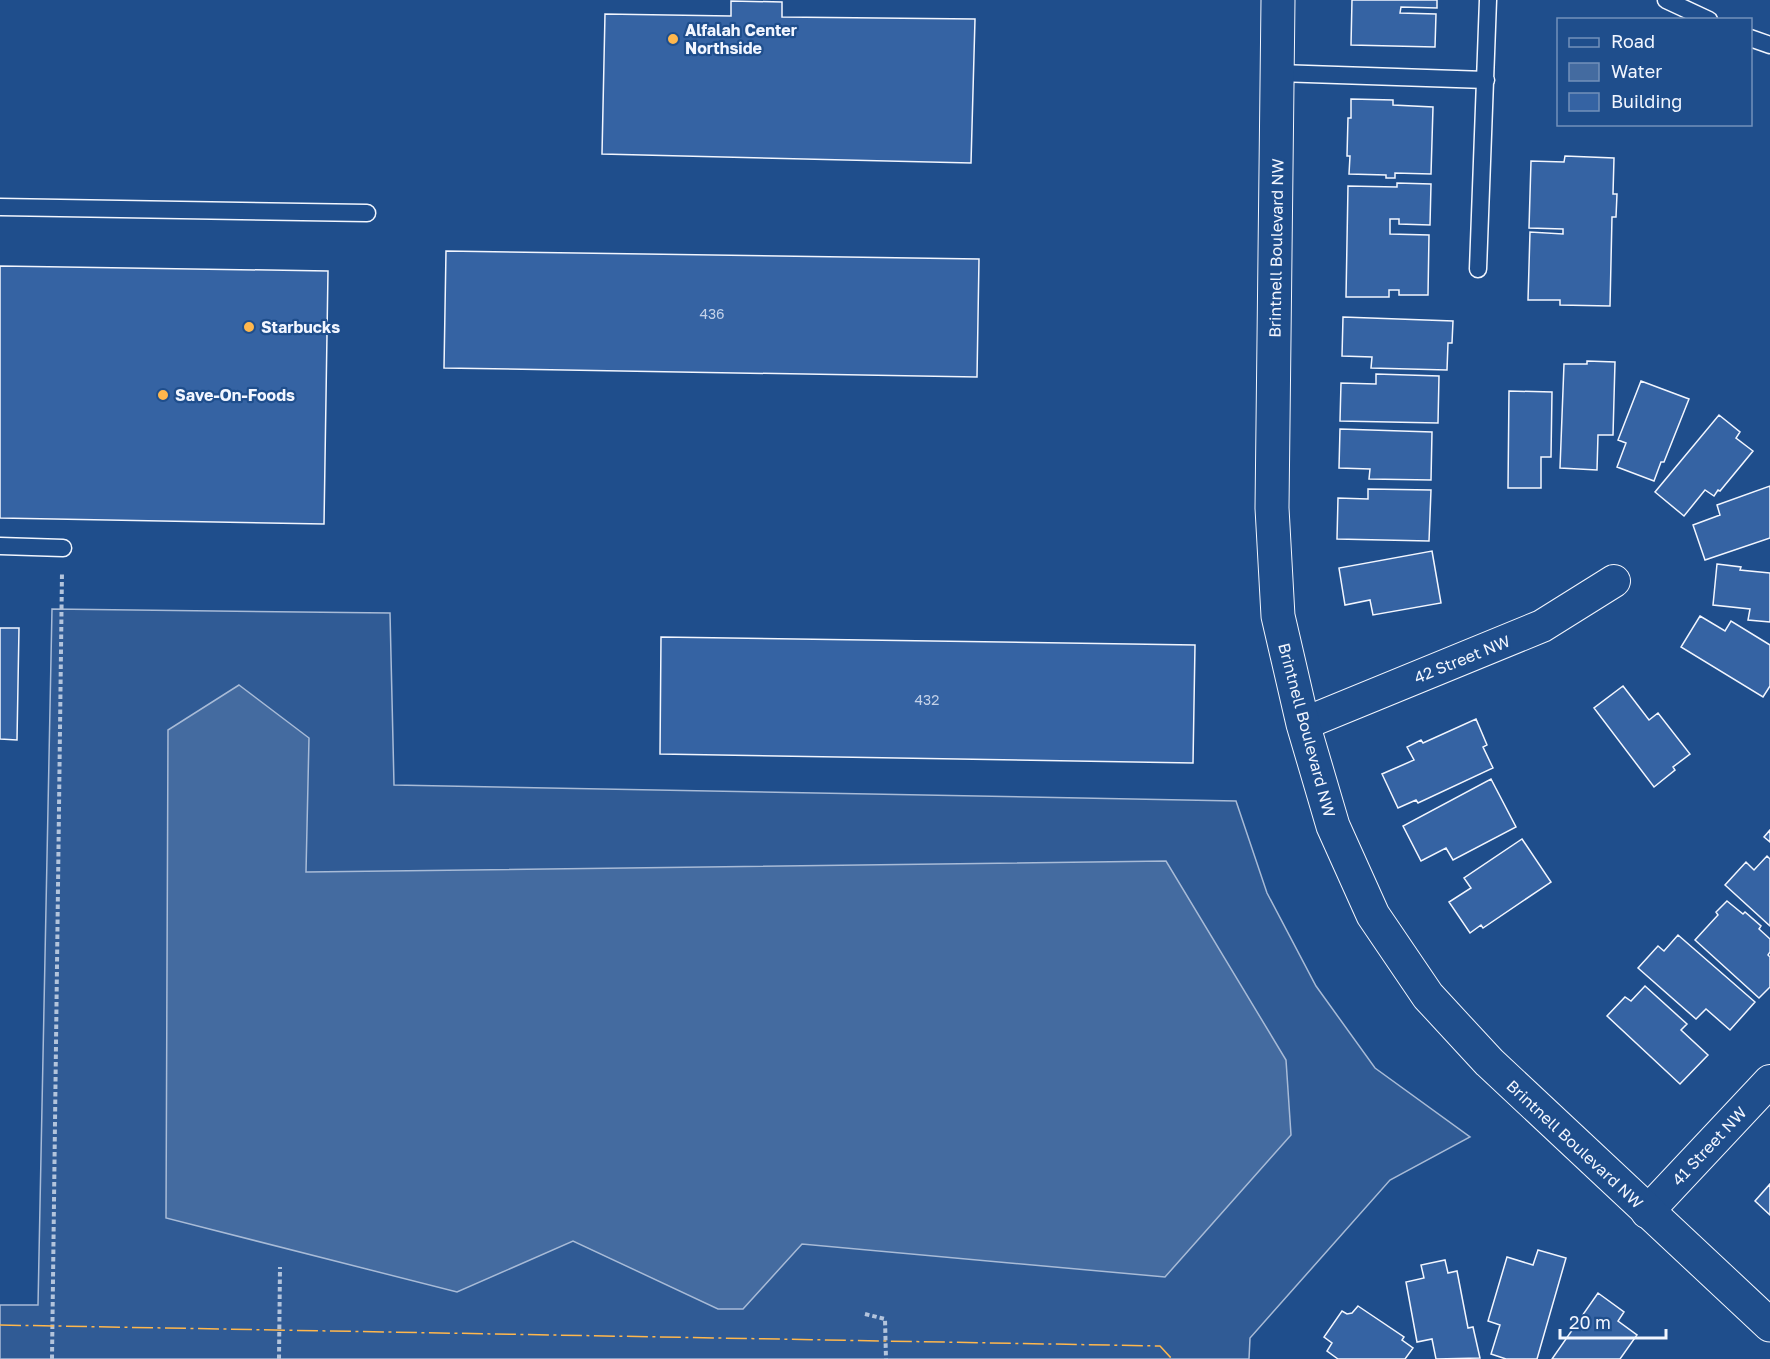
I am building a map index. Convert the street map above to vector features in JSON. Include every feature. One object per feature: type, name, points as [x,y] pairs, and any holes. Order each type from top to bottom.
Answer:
[{"type":"street","name":"Brintnell Boulevard NW","points":[[1278,0],[1272,508],[1278,616],[1303,724],[1333,826],[1373,915],[1428,996],[1489,1062],[1770,1325]]},
{"type":"street","name":"42 Street NW","points":[[1303,724],[1542,626],[1614,581]]},
{"type":"street","name":"41 Street NW","points":[[1647,1212],[1770,1081]]},
{"type":"lane","points":[[1478,269],[1488,0]]},
{"type":"lane","points":[[1666,0],[1705,18]]},
{"type":"lane","points":[[1752,39],[1770,45]]},
{"type":"lane","points":[[1278,73],[1486,80]]},
{"type":"lane","points":[[0,207],[367,213]]},
{"type":"lane","points":[[0,546],[63,548]]},
{"type":"path","points":[[52,1359],[63,548]]},
{"type":"path","points":[[279,1359],[280,1267]]},
{"type":"path","points":[[865,1314],[885,1319],[885,1359]]},
{"type":"shaded area","points":[[52,609],[390,613],[394,785],[1236,801],[1267,893],[1316,986],[1375,1068],[1470,1137],[1390,1180],[1250,1338],[1249,1359],[0,1359],[0,1305],[38,1305]]},
{"type":"water","points":[[239,685],[309,738],[306,872],[1166,861],[1286,1060],[1291,1135],[1165,1277],[802,1244],[743,1309],[718,1309],[573,1241],[457,1292],[166,1218],[168,730]]},
{"type":"building","points":[[1352,0],[1437,0],[1437,8],[1401,7],[1400,13],[1436,14],[1435,47],[1351,45]]},
{"type":"building","points":[[731,1],[782,2],[782,17],[975,19],[971,163],[602,154],[605,14],[731,16]]},
{"type":"building","points":[[1351,99],[1393,100],[1393,105],[1433,107],[1431,174],[1395,173],[1395,178],[1386,178],[1386,175],[1349,174],[1348,118],[1351,118]]},
{"type":"building","points":[[1565,156],[1614,158],[1613,194],[1617,194],[1616,217],[1612,217],[1610,306],[1560,305],[1560,300],[1528,300],[1530,232],[1563,234],[1563,229],[1529,228],[1531,161],[1564,162]]},
{"type":"building","points":[[1397,183],[1431,184],[1430,225],[1399,224],[1399,219],[1390,219],[1390,234],[1429,235],[1428,295],[1399,295],[1399,290],[1389,290],[1389,297],[1346,297],[1348,186],[1397,187]]},
{"type":"building","points":[[446,251],[979,259],[977,377],[444,368]]},
{"type":"building","name":"Save-On-Foods","points":[[0,266],[328,271],[324,524],[0,518]]},
{"type":"building","points":[[1343,317],[1453,321],[1452,343],[1448,343],[1447,370],[1371,368],[1372,357],[1342,356]]},
{"type":"building","points":[[1587,361],[1615,362],[1613,435],[1598,435],[1597,470],[1560,468],[1564,364],[1587,364]]},
{"type":"building","points":[[1376,374],[1439,376],[1438,423],[1340,421],[1341,383],[1376,384]]},
{"type":"building","points":[[1641,381],[1689,399],[1654,481],[1617,467],[1626,443],[1618,440]]},
{"type":"building","points":[[1509,391],[1552,392],[1551,457],[1541,457],[1541,488],[1508,488]]},
{"type":"building","points":[[1719,415],[1740,432],[1736,438],[1753,451],[1720,491],[1718,490],[1714,496],[1705,490],[1684,516],[1655,492]]},
{"type":"building","points":[[1340,429],[1432,432],[1431,480],[1369,479],[1370,469],[1339,468]]},
{"type":"building","points":[[1770,486],[1770,538],[1705,560],[1693,525],[1720,515],[1717,505]]},
{"type":"building","points":[[1368,489],[1431,490],[1429,541],[1337,539],[1338,498],[1368,499]]},
{"type":"building","points":[[1432,551],[1441,603],[1373,615],[1370,600],[1345,605],[1339,568]]},
{"type":"building","points":[[1717,564],[1741,567],[1740,570],[1770,573],[1770,622],[1748,620],[1750,609],[1713,605]]},
{"type":"building","points":[[1700,616],[1725,631],[1731,621],[1770,645],[1770,686],[1763,697],[1681,647]]},
{"type":"building","points":[[0,628],[19,628],[17,740],[0,739]]},
{"type":"building","points":[[661,637],[1195,645],[1193,763],[660,754]]},
{"type":"building","points":[[1623,686],[1649,720],[1658,713],[1690,754],[1673,767],[1675,770],[1654,787],[1594,708]]},
{"type":"building","points":[[1476,719],[1487,745],[1483,747],[1493,768],[1418,803],[1416,800],[1398,808],[1382,774],[1414,760],[1407,747],[1421,740],[1423,743]]},
{"type":"building","points":[[1491,779],[1516,827],[1453,860],[1446,848],[1421,861],[1403,826]]},
{"type":"building","points":[[1770,830],[1770,842],[1764,837]]},
{"type":"building","points":[[1522,839],[1551,882],[1483,928],[1481,925],[1470,933],[1449,902],[1471,888],[1464,878]]},
{"type":"building","points":[[1767,856],[1770,859],[1770,926],[1725,885],[1746,862],[1754,870]]},
{"type":"building","points":[[1727,901],[1743,914],[1745,912],[1761,926],[1759,929],[1770,939],[1768,955],[1770,957],[1770,987],[1759,998],[1695,940],[1718,915],[1716,912]]},
{"type":"building","points":[[1678,935],[1755,1002],[1730,1030],[1706,1009],[1696,1019],[1638,968],[1658,946],[1664,951]]},
{"type":"building","points":[[1645,986],[1687,1024],[1681,1030],[1708,1055],[1680,1084],[1607,1016],[1625,997],[1631,1001]]},
{"type":"building","points":[[1770,1184],[1770,1215],[1755,1201]]},
{"type":"building","points":[[1538,1250],[1566,1258],[1537,1359],[1506,1359],[1491,1354],[1500,1325],[1488,1321],[1507,1257],[1533,1265]]},
{"type":"building","points":[[1445,1260],[1448,1273],[1457,1271],[1468,1328],[1473,1327],[1480,1358],[1436,1359],[1432,1339],[1417,1342],[1406,1282],[1424,1278],[1421,1265]]},
{"type":"building","points":[[1598,1293],[1624,1312],[1618,1321],[1637,1335],[1620,1359],[1552,1359]]},
{"type":"building","points":[[1358,1306],[1404,1337],[1402,1340],[1413,1348],[1405,1359],[1338,1359],[1327,1351],[1332,1343],[1324,1337],[1342,1311],[1347,1314],[1352,1313]]},
{"type":"power","points":[[0,1325],[1160,1346],[1172,1359]]},
{"type":"place","name":"Alfalah Center Northside","points":[[673,39]]},
{"type":"place","name":"Starbucks","points":[[249,327]]},
{"type":"place","name":"Save-On-Foods","points":[[163,395]]}]
